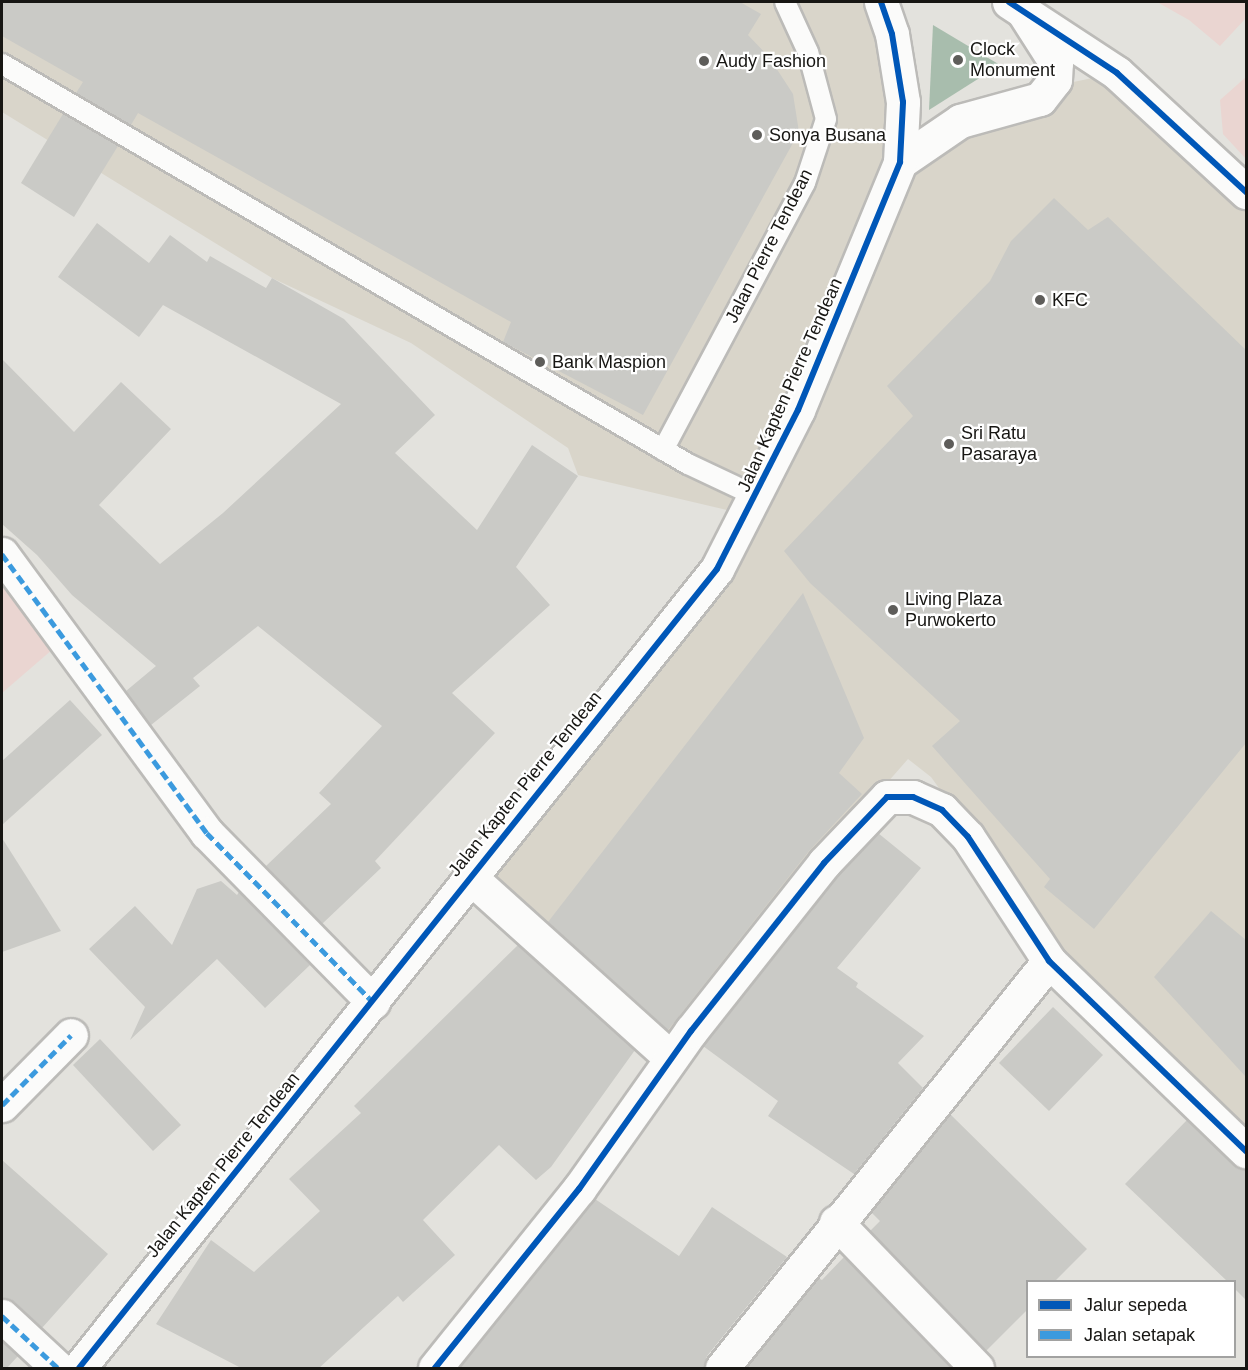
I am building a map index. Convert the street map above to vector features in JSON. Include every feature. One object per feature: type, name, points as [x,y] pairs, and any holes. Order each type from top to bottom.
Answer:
[{"type":"street","points":[[880,2],[892,34],[903,102],[900,162]]},
{"type":"street","points":[[900,162],[960,121],[1040,99],[1055,80],[1056,63],[1048,45],[1016,6]]},
{"type":"street","points":[[1016,6],[1117,73],[1246,192]]},
{"type":"street","name":"Jalan Kapten Pierre Tendean","points":[[80,1368],[717,569],[798,410],[900,162]]},
{"type":"street","points":[[2,554],[207,832],[373,1002]]},
{"type":"street","points":[[435,1368],[579,1189],[671,1058],[824,863],[887,797],[913,797],[942,810],[968,837],[1049,961],[1246,1151]]},
{"type":"street","points":[[470,877],[671,1058]]},
{"type":"street","points":[[722,1368],[836,1222],[1049,961]]},
{"type":"street","points":[[2,1105],[71,1035]]},
{"type":"street","points":[[836,1222],[977,1368]]},
{"type":"street","points":[[2,1316],[58,1368]]},
{"type":"lane","name":"Jalan Pierre Tendean","points":[[663,450],[805,183],[826,119],[808,52],[785,2]]},
{"type":"lane","points":[[2,64],[663,450],[756,496]]},
{"type":"shaded area","points":[[2,2],[881,2],[901,161],[1049,87],[1117,73],[1246,192],[1246,1137],[1051,944],[931,777],[908,759],[773,913],[670,1055],[470,877],[744,514],[578,475],[568,448],[411,343],[272,278],[2,112]]},
{"type":"shaded area","points":[[1157,2],[1246,2],[1246,18],[1220,46],[1189,20]]},
{"type":"shaded area","points":[[933,25],[1000,65],[929,110]]},
{"type":"shaded area","points":[[1246,77],[1246,159],[1223,134],[1220,100]]},
{"type":"shaded area","points":[[2,585],[53,649],[2,693]]},
{"type":"building","points":[[2,2],[740,2],[761,14],[748,35],[769,57],[793,94],[799,132],[643,415],[503,342],[511,322],[138,113],[131,125],[76,93],[83,82],[2,36]]},
{"type":"building","points":[[63,114],[118,146],[74,217],[21,183]]},
{"type":"building","points":[[1054,198],[1088,230],[1108,217],[1246,350],[1246,743],[1094,929],[1044,887],[1050,879],[932,746],[960,721],[810,583],[784,551],[913,416],[887,386],[990,281],[1011,241]]},
{"type":"building","points":[[97,223],[149,263],[170,235],[207,262],[210,256],[266,288],[272,278],[344,319],[435,415],[395,453],[477,530],[532,445],[578,476],[516,567],[550,605],[452,693],[495,733],[375,861],[381,868],[322,924],[266,866],[331,804],[319,793],[382,726],[258,626],[193,678],[200,686],[151,725],[126,691],[156,666],[72,595],[37,555],[2,524],[2,359],[74,432],[121,382],[171,429],[99,505],[160,564],[223,513],[341,404],[163,305],[139,337],[58,277]]},
{"type":"building","points":[[803,593],[864,738],[839,773],[862,794],[809,851],[668,1030],[548,922]]},
{"type":"building","points":[[70,700],[102,735],[2,825],[2,761]]},
{"type":"building","points":[[878,833],[921,868],[837,968],[858,983],[856,987],[924,1036],[898,1063],[923,1088],[854,1174],[768,1116],[778,1101],[703,1046],[838,875]]},
{"type":"building","points":[[2,838],[61,931],[2,952]]},
{"type":"building","points":[[221,881],[237,895],[239,892],[310,965],[265,1008],[217,959],[130,1040],[145,1007],[89,949],[135,906],[172,945],[197,889]]},
{"type":"building","points":[[1211,911],[1246,940],[1246,1077],[1154,977]]},
{"type":"building","points":[[518,945],[635,1050],[551,1167],[536,1180],[499,1145],[423,1220],[455,1255],[403,1302],[398,1296],[319,1368],[241,1368],[156,1324],[211,1240],[254,1272],[320,1211],[289,1179],[361,1113],[354,1106]]},
{"type":"building","points":[[1053,1007],[1103,1055],[1049,1111],[999,1063]]},
{"type":"building","points":[[100,1039],[181,1125],[153,1151],[73,1065]]},
{"type":"building","points":[[950,1114],[1087,1249],[1056,1280],[1026,1280],[1026,1311],[986,1351],[870,1231],[880,1221],[871,1212]]},
{"type":"building","points":[[1187,1120],[1233,1164],[1246,1171],[1246,1300],[1236,1290],[1236,1280],[1226,1280],[1125,1184]]},
{"type":"building","points":[[2,1160],[108,1254],[42,1328],[15,1302],[2,1298]]},
{"type":"building","points":[[595,1199],[679,1256],[712,1207],[787,1257],[707,1356],[704,1368],[459,1368]]},
{"type":"building","points":[[844,1257],[951,1368],[746,1368],[818,1278],[822,1280]]},
{"type":"building","points":[[2,1341],[18,1356],[7,1368],[2,1368]]},
{"type":"marked path","points":[[2,554],[207,833],[373,1002]]},
{"type":"marked path","points":[[2,1105],[71,1035]]},
{"type":"marked path","points":[[2,1316],[58,1368]]},
{"type":"cycle path","points":[[79,1368],[717,569],[798,410],[900,162],[903,102],[892,34],[881,2]]},
{"type":"cycle path","points":[[1009,2],[1117,73],[1246,192]]},
{"type":"cycle path","points":[[435,1368],[579,1189],[691,1031],[824,863],[887,797],[913,797],[942,810],[968,837],[1049,961],[1246,1151]]},
{"type":"place","name":"Clock Monument","points":[[958,60]]},
{"type":"place","name":"Audy Fashion","points":[[704,61]]},
{"type":"place","name":"Sonya Busana","points":[[757,135]]},
{"type":"place","name":"KFC","points":[[1040,300]]},
{"type":"place","name":"Bank Maspion","points":[[540,362]]},
{"type":"place","name":"Sri Ratu Pasaraya","points":[[949,444]]},
{"type":"place","name":"Living Plaza Purwokerto","points":[[893,610]]}]
